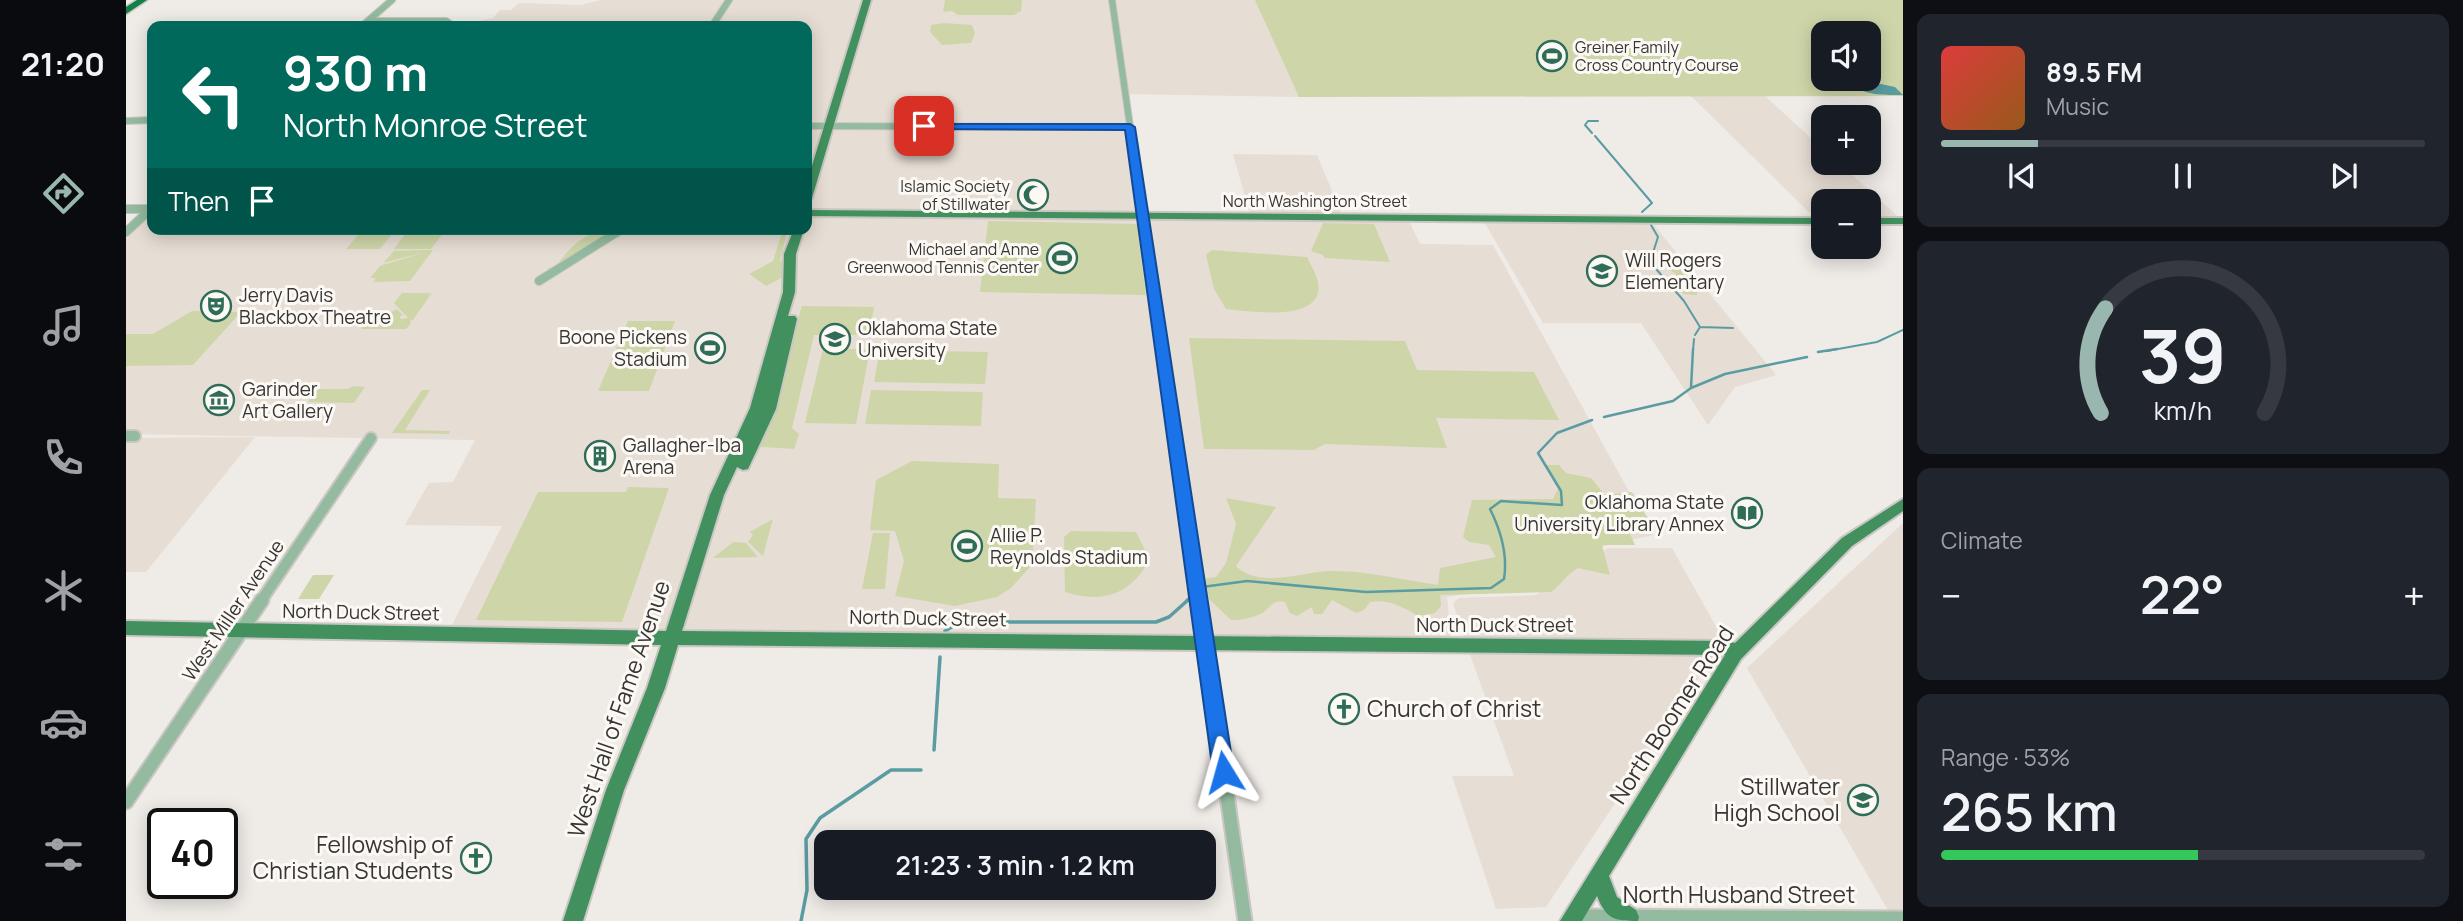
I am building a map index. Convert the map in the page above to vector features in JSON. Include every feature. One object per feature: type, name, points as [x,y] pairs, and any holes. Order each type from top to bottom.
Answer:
[{"type":"highway","points":[[126,11],[143,0]]},
{"type":"main road","points":[[812,180],[867,0]]},
{"type":"main road","name":"North Washington Street","points":[[812,213],[1811,221]]},
{"type":"main road","points":[[1881,221],[1903,221]]},
{"type":"main road","name":"West Hall of Fame Avenue","points":[[573,921],[615,790],[672,637],[712,513],[757,408],[789,292],[790,254],[797,236]]},
{"type":"main road","name":"North Boomer Road","points":[[1572,919],[1735,654],[1765,621],[1847,542],[1903,504]]},
{"type":"main road","name":"North Duck Street","points":[[126,628],[241,632],[1729,648]]},
{"type":"main road","points":[[1599,875],[1610,904],[1629,917]]},
{"type":"street","points":[[368,21],[392,0]]},
{"type":"street","points":[[715,21],[729,0]]},
{"type":"street","points":[[1112,0],[1245,921]]},
{"type":"street","points":[[368,21],[446,21]]},
{"type":"street","points":[[126,121],[147,120]]},
{"type":"street","points":[[812,126],[1130,127]]},
{"type":"street","points":[[126,209],[147,209]]},
{"type":"street","points":[[126,232],[147,213]]},
{"type":"street","points":[[539,281],[612,235]]},
{"type":"street","name":"West Miller Avenue","points":[[126,802],[371,438]]},
{"type":"street","name":"North Husband Street","points":[[1572,919],[1903,918]]},
{"type":"shaded area","name":"Oklahoma State University","points":[[601,0],[1903,0],[1903,96],[1765,96],[1811,138],[1811,175],[1852,175],[1868,189],[1811,189],[1811,214],[1690,95],[1299,97],[1126,94],[1143,216],[1409,221],[1420,244],[1493,245],[1653,535],[1565,555],[1535,584],[1447,597],[1451,637],[451,627],[502,526],[405,525],[429,483],[453,482],[475,440],[126,434],[126,237],[147,218],[147,235],[812,235],[812,21],[479,21],[493,18],[500,10],[511,10],[519,3],[581,5]]},
{"type":"shaded area","points":[[1233,154],[1317,155],[1343,217],[1251,217]]},
{"type":"shaded area","name":"Oklahoma State University","points":[[1881,201],[1903,221],[1881,221]]},
{"type":"shaded area","name":"Will Rogers Elementary","points":[[1482,218],[1650,220],[1776,375],[1735,387],[1708,425],[1641,323],[1543,323]]},
{"type":"shaded area","points":[[255,437],[146,572],[126,572],[126,438]]},
{"type":"shaded area","name":"Stillwater High School","points":[[1903,523],[1903,917],[1892,917],[1747,668]]},
{"type":"shaded area","points":[[1608,548],[1672,548],[1728,648],[1466,645],[1453,603],[1459,598],[1536,595],[1552,585],[1566,564],[1597,556]]},
{"type":"shaded area","points":[[1469,652],[1713,656],[1546,907],[1496,909],[1452,776],[1514,776]]},
{"type":"green space","points":[[945,0],[1022,0],[1021,11],[1014,15],[958,15],[952,11],[943,12]]},
{"type":"green space","name":"Greiner Family Cross Country Course","points":[[1255,0],[1903,0],[1903,96],[1299,97]]},
{"type":"green space","points":[[931,25],[972,25],[975,33],[971,43],[942,45],[930,32]]},
{"type":"green space","name":"Michael and Anne Greenwood Tennis Center","points":[[988,221],[1137,224],[1146,295],[980,292]]},
{"type":"green space","points":[[1323,223],[1374,224],[1390,262],[1324,258],[1323,255],[1311,251]]},
{"type":"green space","points":[[358,235],[391,235],[380,249],[346,249]]},
{"type":"green space","points":[[404,235],[442,235],[431,249],[394,249]]},
{"type":"green space","points":[[589,235],[607,235],[554,269],[546,269],[556,267],[567,252]]},
{"type":"green space","points":[[781,235],[786,235],[780,260],[785,263],[783,277],[766,286],[749,274],[773,261]]},
{"type":"green space","points":[[433,250],[410,281],[373,282],[376,278],[370,278],[380,266],[425,252],[383,263],[394,251]]},
{"type":"green space","points":[[1212,250],[1307,257],[1318,282],[1317,295],[1310,304],[1298,310],[1266,312],[1226,309],[1214,289],[1206,255]]},
{"type":"green space","points":[[1666,261],[1676,265],[1697,282],[1697,295],[1684,294],[1675,284],[1676,274],[1663,265]]},
{"type":"green space","points":[[402,293],[430,293],[426,296],[432,293],[412,321],[409,318],[411,323],[406,329],[361,329],[365,323],[397,309],[403,315],[400,316],[401,319],[408,318],[394,303]]},
{"type":"green space","points":[[802,306],[874,307],[869,335],[814,335],[792,428],[799,434],[794,449],[760,447]]},
{"type":"green space","points":[[192,311],[241,312],[193,365],[126,366],[126,334],[153,334]]},
{"type":"green space","points":[[628,321],[675,321],[649,391],[598,391]]},
{"type":"green space","points":[[1189,338],[1405,341],[1417,370],[1534,372],[1559,420],[1436,418],[1447,448],[1325,444],[1314,450],[1204,449]]},
{"type":"green space","points":[[823,349],[870,349],[856,424],[805,423]]},
{"type":"green space","points":[[880,350],[988,352],[985,384],[874,382]]},
{"type":"green space","points":[[353,386],[365,387],[354,403],[308,402],[318,389],[347,389]]},
{"type":"green space","points":[[422,390],[430,390],[405,430],[450,431],[449,434],[392,433]]},
{"type":"green space","points":[[871,390],[983,392],[981,426],[865,424]]},
{"type":"green space","name":"Allie P. Reynolds Stadium","points":[[912,461],[999,464],[998,498],[1036,499],[1032,565],[1011,588],[997,597],[955,606],[895,596],[904,561],[895,531],[870,530],[876,480]]},
{"type":"green space","points":[[1547,465],[1559,465],[1566,473],[1591,478],[1605,495],[1632,492],[1649,520],[1623,519],[1635,545],[1602,545],[1610,575],[1578,568],[1551,592],[1440,595],[1441,606],[1435,613],[1418,616],[1383,602],[1370,602],[1364,610],[1356,613],[1332,600],[1322,614],[1314,614],[1312,607],[1297,616],[1290,613],[1285,602],[1280,601],[1257,615],[1231,620],[1209,599],[1204,579],[1216,577],[1226,563],[1236,524],[1226,498],[1276,507],[1236,566],[1245,573],[1268,578],[1343,571],[1438,585],[1440,568],[1496,557],[1489,545],[1469,542],[1463,537],[1472,500],[1553,499],[1558,489]]},
{"type":"green space","points":[[628,487],[669,488],[622,622],[476,620],[538,492],[626,492]]},
{"type":"green space","points":[[773,519],[763,556],[748,542],[753,535],[750,532]]},
{"type":"green space","points":[[1071,531],[1136,532],[1145,550],[1146,566],[1130,584],[1112,594],[1090,597],[1065,592],[1064,537]]},
{"type":"green space","points":[[873,533],[890,533],[885,589],[862,589]]},
{"type":"green space","points":[[733,542],[746,543],[758,557],[713,558]]},
{"type":"green space","points":[[313,575],[334,575],[319,599],[298,599]]},
{"type":"water","points":[[1881,84],[1895,87],[1903,95],[1881,95],[1864,91],[1881,91]]},
{"type":"waterway","points":[[1592,133],[1585,125],[1588,121],[1598,121]]},
{"type":"waterway","points":[[1595,136],[1652,203],[1642,212]]},
{"type":"waterway","points":[[1651,225],[1658,237],[1650,262],[1684,301],[1700,327]]},
{"type":"waterway","points":[[1695,335],[1700,327]]},
{"type":"waterway","points":[[1700,327],[1733,328]]},
{"type":"waterway","points":[[1827,351],[1877,342],[1903,330]]},
{"type":"waterway","points":[[1693,351],[1694,339]]},
{"type":"waterway","points":[[1691,388],[1693,349]]},
{"type":"waterway","points":[[1818,352],[1837,349]]},
{"type":"waterway","points":[[1691,388],[1725,374],[1807,357]]},
{"type":"waterway","points":[[1604,417],[1673,401],[1691,388]]},
{"type":"waterway","points":[[1202,587],[1247,581],[1366,592],[1491,588],[1504,579],[1505,561],[1500,534],[1490,509],[1501,501],[1562,505],[1561,491],[1538,453],[1557,433],[1592,420]]},
{"type":"waterway","points":[[1186,601],[1194,594]]},
{"type":"waterway","points":[[945,631],[960,622],[1156,622],[1169,617],[1188,600]]},
{"type":"waterway","points":[[934,750],[940,657]]},
{"type":"waterway","points":[[801,921],[807,890],[806,839],[820,818],[891,770],[921,770]]},
{"type":"place","name":"Greiner Family Cross Country Course","points":[[1552,56]]},
{"type":"place","name":"Islamic Society of Stillwater","points":[[1033,195]]},
{"type":"place","name":"Michael and Anne Greenwood Tennis Center","points":[[1062,258]]},
{"type":"place","name":"Will Rogers Elementary","points":[[1602,271]]},
{"type":"place","name":"Jerry Davis Blackbox Theatre","points":[[216,306]]},
{"type":"place","name":"Oklahoma State University","points":[[835,339]]},
{"type":"place","name":"Boone Pickens Stadium","points":[[710,348]]},
{"type":"place","name":"Garinder Art Gallery","points":[[219,400]]},
{"type":"place","name":"Gallagher-Iba Arena","points":[[600,456]]},
{"type":"place","name":"Oklahoma State University Library Annex","points":[[1747,513]]},
{"type":"place","name":"Allie P. Reynolds Stadium","points":[[967,546]]},
{"type":"place","name":"Church of Christ","points":[[1344,709]]},
{"type":"place","name":"Stillwater High School","points":[[1863,800]]},
{"type":"place","name":"Fellowship of Christian Students","points":[[476,858]]},
{"type":"route","points":[[924,126],[1130,127],[1224,772]]}]
